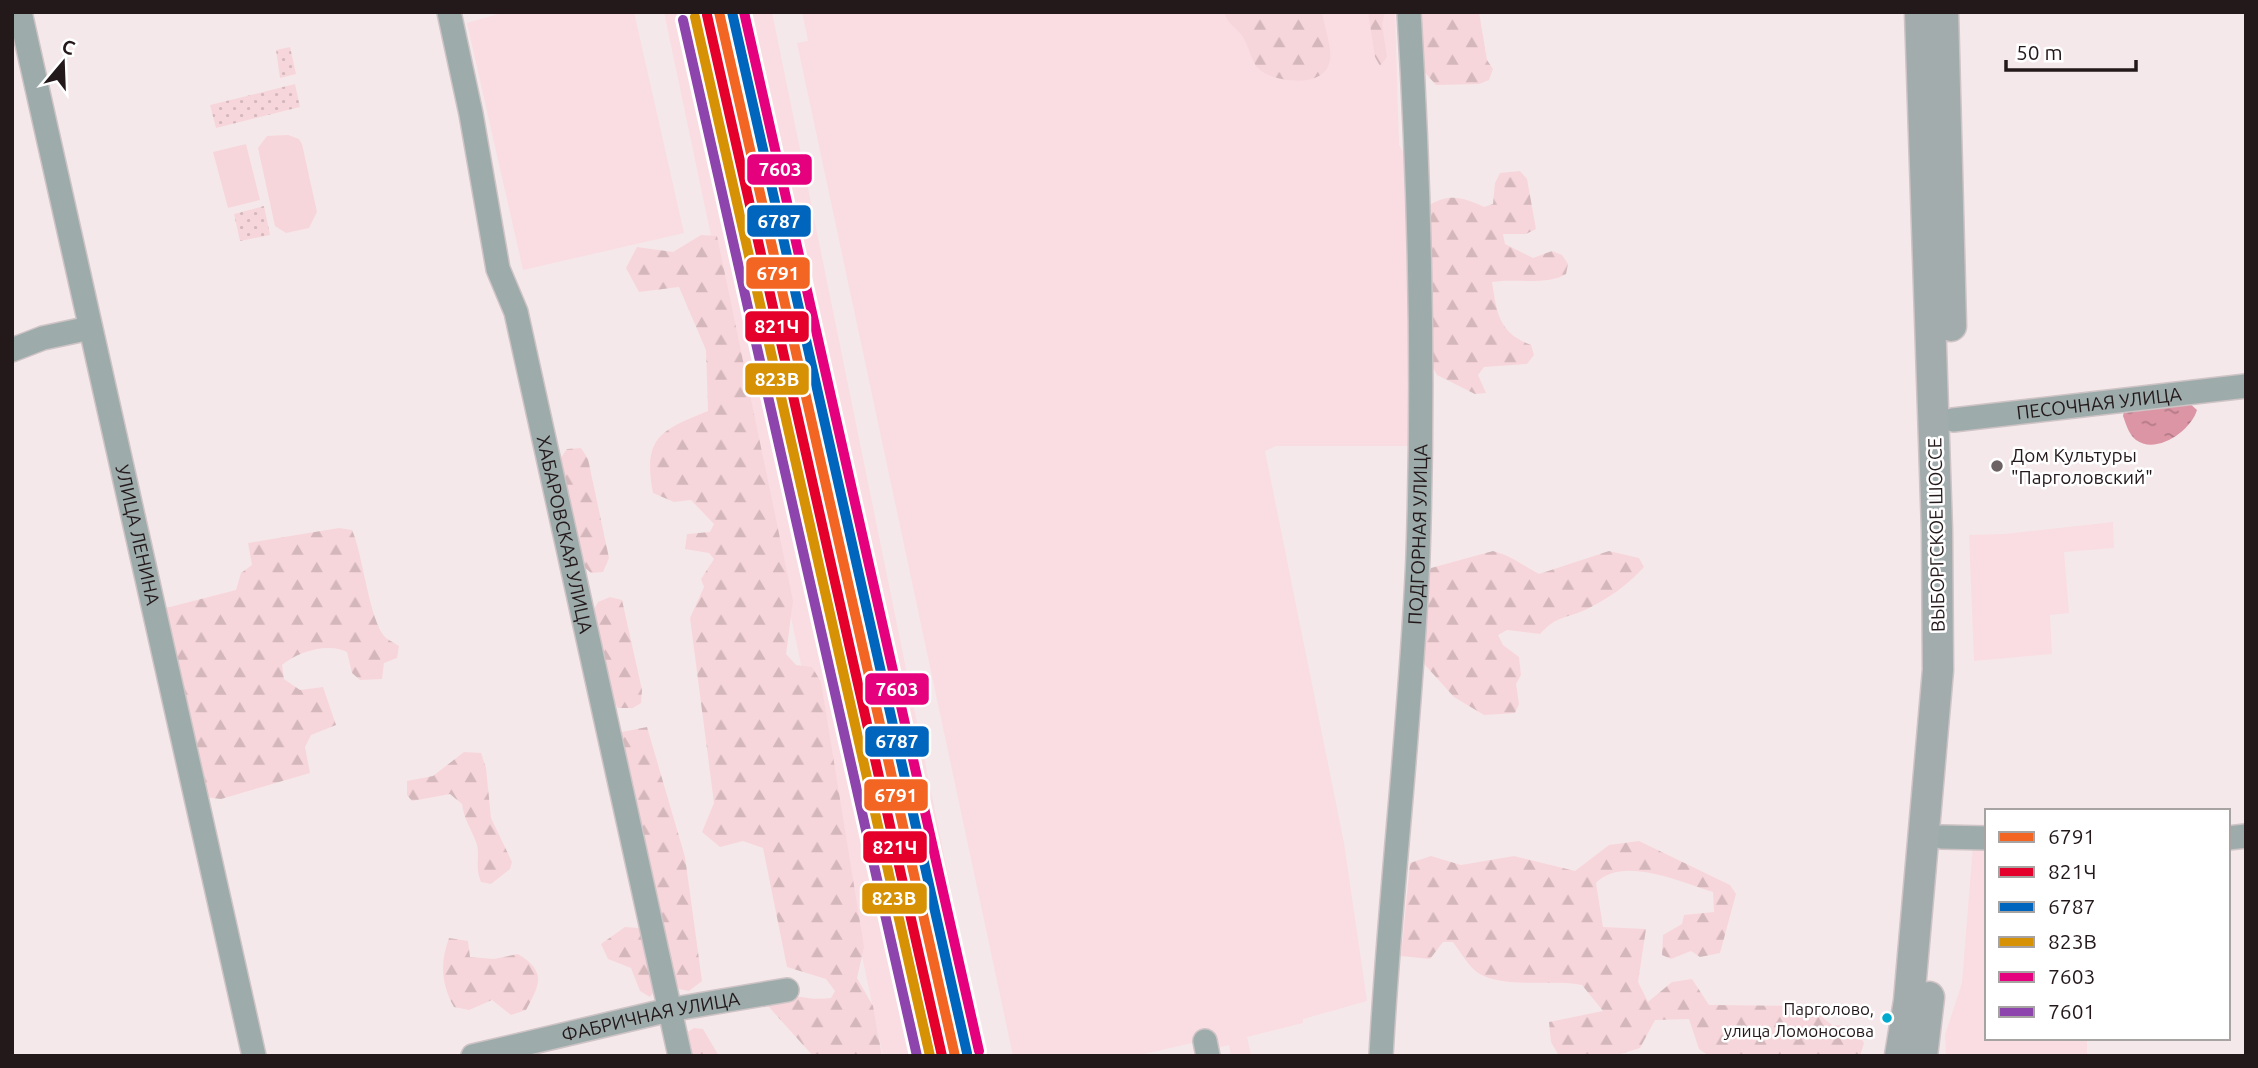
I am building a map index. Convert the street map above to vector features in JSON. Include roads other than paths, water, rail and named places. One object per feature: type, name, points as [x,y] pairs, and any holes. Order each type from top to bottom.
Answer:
[{"type":"main road","name":"ВЫБОРГСКОЕ ШОССЕ","points":[[1900,1056],[1909,1001],[1938,670],[1937,531],[1920,12]]},
{"type":"main road","name":"ВЫБОРГСКОЕ ШОССЕ","points":[[1922,1056],[1956,667],[1943,12]]},
{"type":"street","name":"УЛИЦА ЛЕНИНА","points":[[20,12],[89,328],[178,706],[254,1056]]},
{"type":"street","name":"ХАБАРОВСКАЯ УЛИЦА","points":[[449,12],[469,102],[498,270],[516,312],[680,1056]]},
{"type":"street","name":"ПОДГОРНАЯ УЛИЦА","points":[[1381,1056],[1402,818],[1418,555],[1419,365],[1415,110],[1409,12]]},
{"type":"street","points":[[12,350],[43,338],[89,328]]},
{"type":"street","name":"ПЕСОЧНАЯ УЛИЦА","points":[[1953,420],[2246,386]]},
{"type":"street","points":[[1942,837],[1985,838]]},
{"type":"street","name":"ФАБРИЧНАЯ УЛИЦА","points":[[473,1056],[670,1010],[787,990]]},
{"type":"water","points":[[2188,402],[2197,410],[2193,418],[2180,433],[2163,443],[2144,444],[2136,440],[2123,416],[2124,411]]},
{"type":"place","name":"Дом Культуры \"Парголовский\"","points":[[1997,466]]},
{"type":"place","name":"Парголово, улица Ломоносова","points":[[1887,1018]]}]
